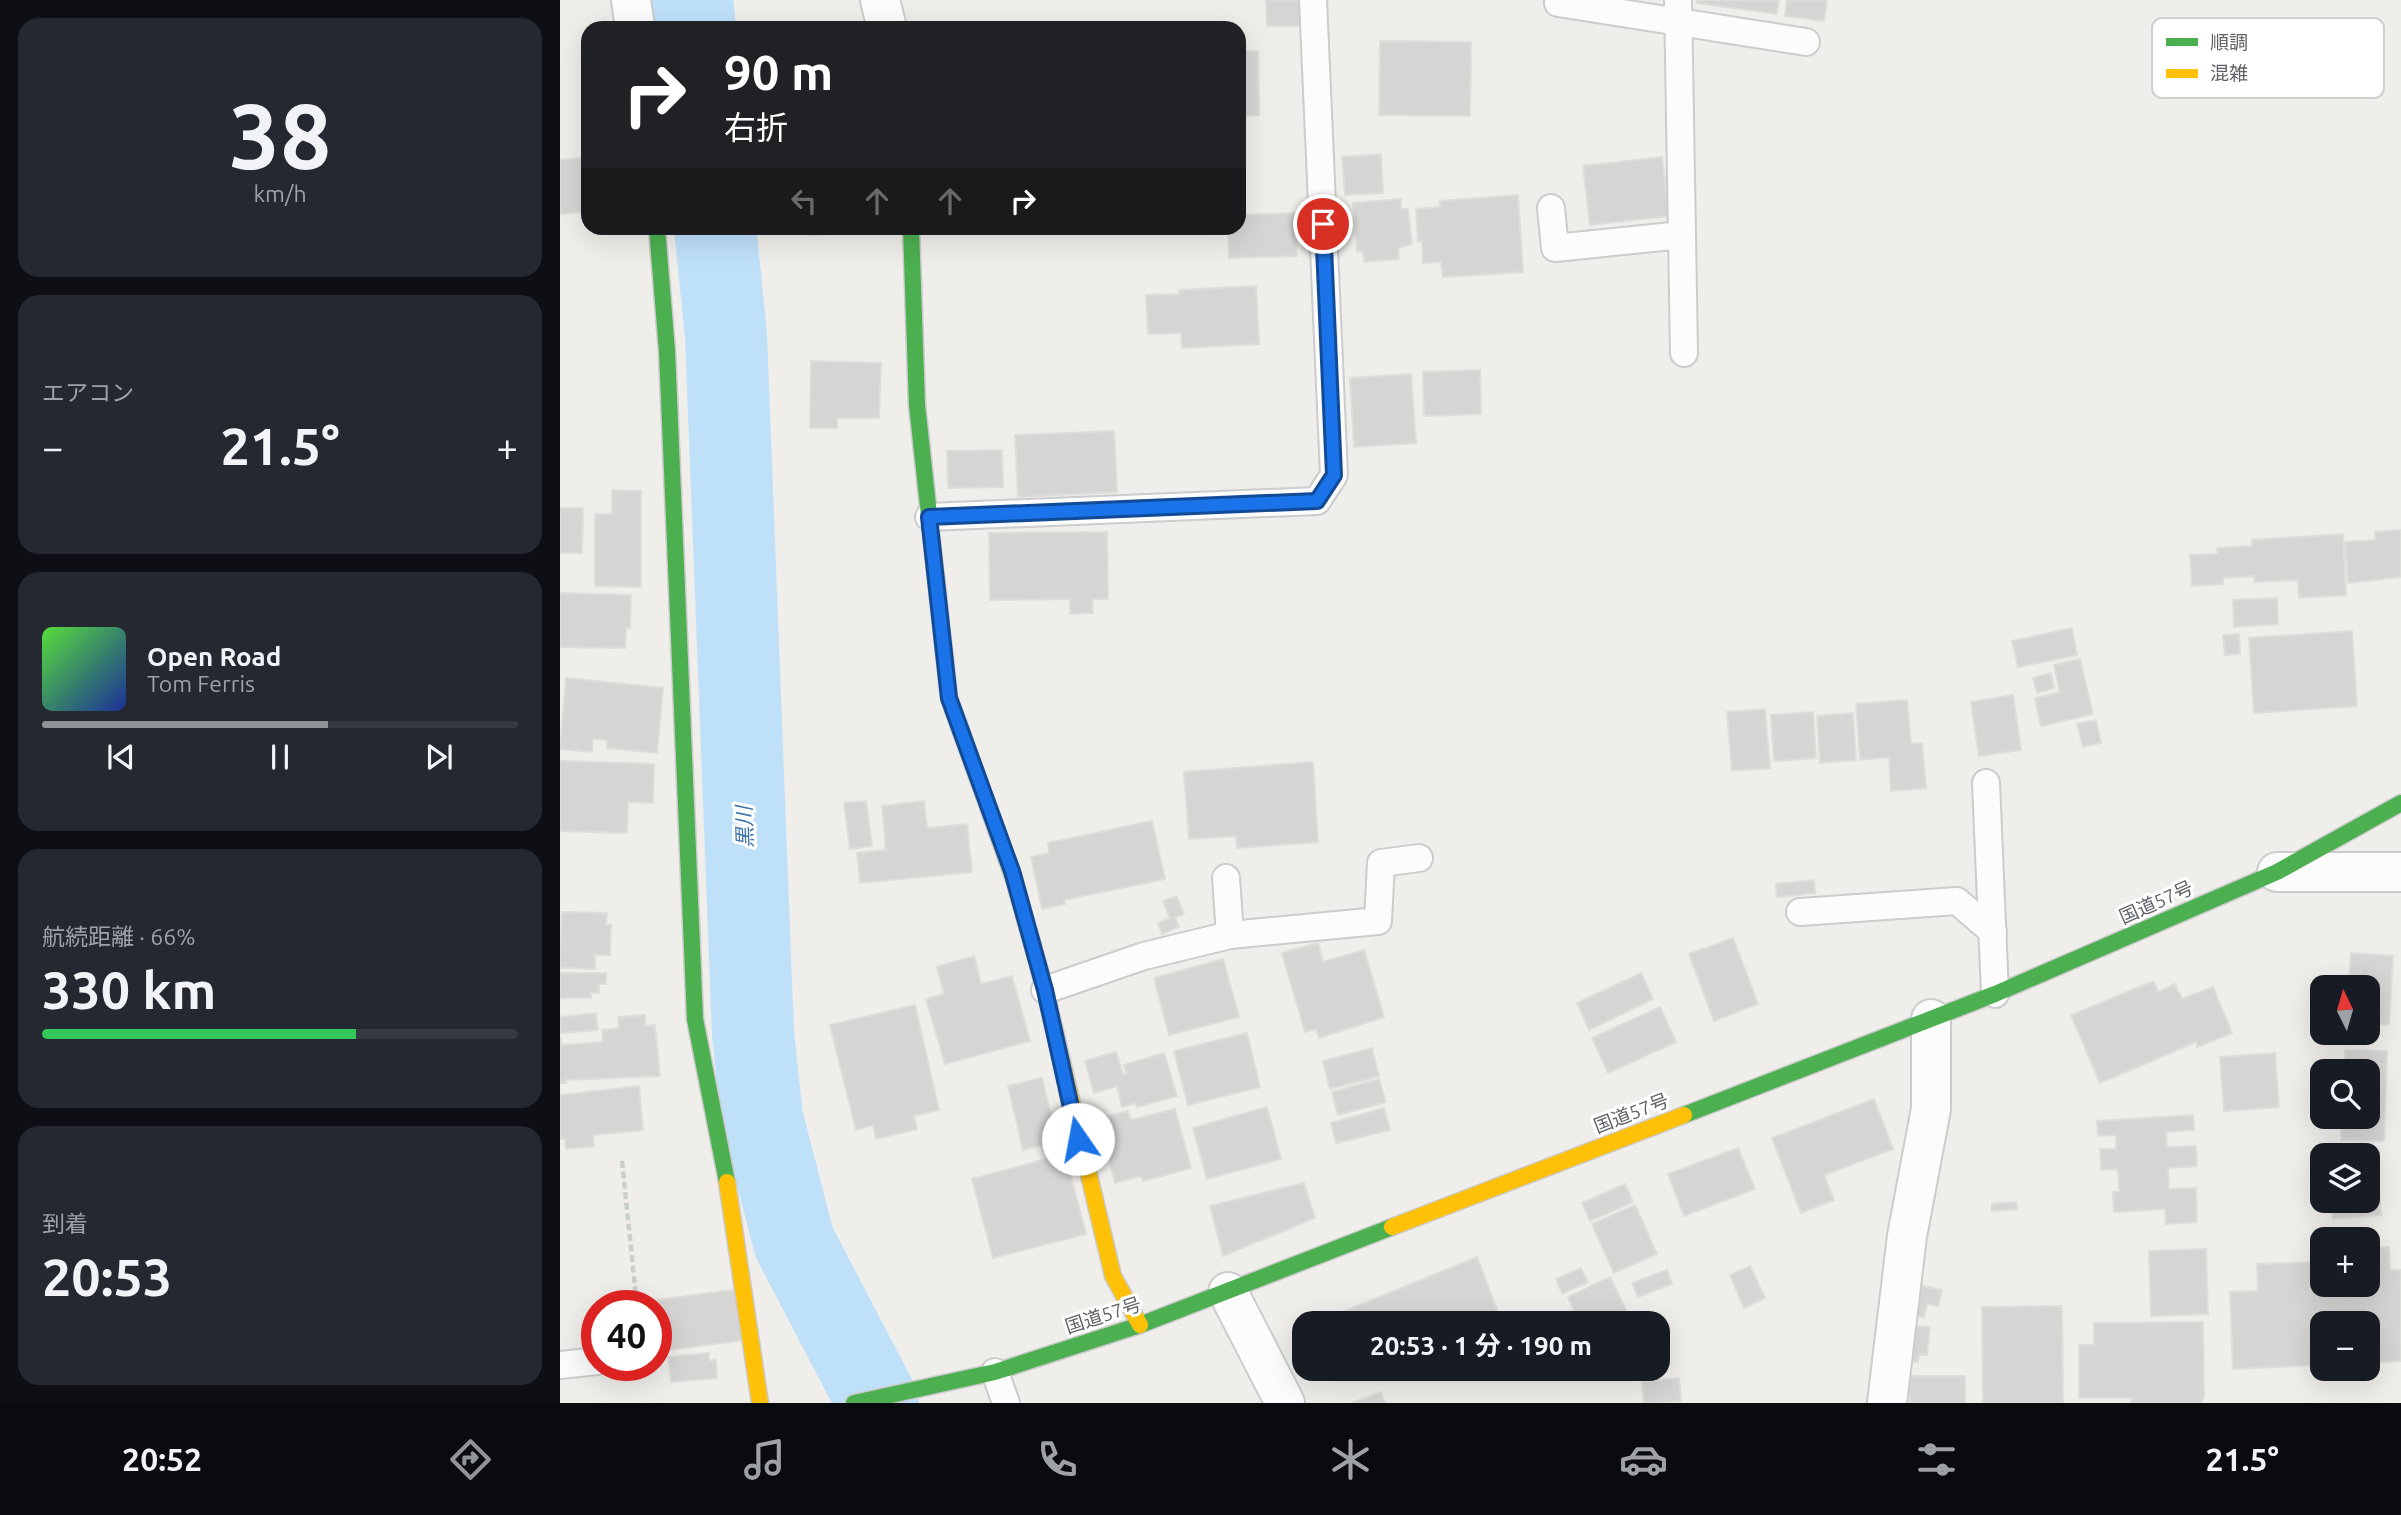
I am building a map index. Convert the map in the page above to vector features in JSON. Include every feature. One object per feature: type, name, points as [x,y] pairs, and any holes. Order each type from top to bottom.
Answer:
[{"type":"main road","points":[[658,235],[668,365],[695,1019],[726,1178],[760,1403]]},
{"type":"main road","points":[[911,235],[917,405],[949,698],[1012,871],[1045,990],[1113,1276],[1140,1325]]},
{"type":"main road","name":"国道57号","points":[[854,1403],[995,1372],[1140,1325],[1228,1292],[1995,994],[2277,872],[2401,803]]},
{"type":"street","points":[[631,0],[634,21]]},
{"type":"street","points":[[880,0],[885,21]]},
{"type":"street","points":[[2277,872],[2401,872]]},
{"type":"street","points":[[1886,1403],[1908,1236],[1931,1109],[1931,1019]]},
{"type":"street","points":[[1228,1292],[1285,1403]]},
{"type":"lane","points":[[929,517],[1317,501],[1334,475],[1313,0]]},
{"type":"lane","points":[[1558,2],[1678,10],[1806,42]]},
{"type":"lane","points":[[1678,10],[1684,353]]},
{"type":"lane","points":[[1551,208],[1555,248],[1682,235]]},
{"type":"lane","points":[[1986,783],[1995,994]]},
{"type":"lane","points":[[1045,990],[1144,956],[1230,935],[1378,921],[1381,863],[1419,858]]},
{"type":"lane","points":[[1226,878],[1230,935]]},
{"type":"lane","points":[[1800,912],[1957,901],[1993,932]]},
{"type":"lane","points":[[560,1365],[581,1363]]},
{"type":"lane","points":[[995,1372],[1006,1403]]},
{"type":"path","points":[[622,1161],[635,1290]]},
{"type":"building","points":[[1266,0],[1300,0],[1301,26],[1267,26]]},
{"type":"building","points":[[1697,0],[1779,0],[1777,14],[1696,3]]},
{"type":"building","points":[[1787,0],[1827,0],[1824,21],[1785,16]]},
{"type":"building","points":[[1380,41],[1471,42],[1470,116],[1379,115]]},
{"type":"building","points":[[1246,51],[1258,51],[1259,115],[1246,116]]},
{"type":"building","points":[[1381,154],[1383,193],[1345,195],[1342,157]]},
{"type":"building","points":[[1662,157],[1669,216],[1590,225],[1583,166]]},
{"type":"building","points":[[581,158],[581,212],[560,214],[560,160]]},
{"type":"building","points":[[1518,195],[1523,272],[1443,277],[1441,262],[1423,263],[1422,241],[1418,241],[1416,209],[1440,207],[1440,201]]},
{"type":"building","points":[[1401,199],[1401,209],[1408,209],[1412,244],[1398,248],[1399,259],[1364,262],[1363,251],[1357,252],[1353,203]]},
{"type":"building","points":[[1296,213],[1297,256],[1229,258],[1228,235],[1246,235],[1246,215]]},
{"type":"building","points":[[1256,286],[1259,344],[1182,348],[1181,333],[1148,334],[1146,295],[1179,294],[1179,290]]},
{"type":"building","points":[[811,361],[881,363],[879,418],[837,418],[837,428],[810,428]]},
{"type":"building","points":[[1480,370],[1481,414],[1424,416],[1423,372]]},
{"type":"building","points":[[1411,374],[1416,443],[1354,447],[1350,378]]},
{"type":"building","points":[[1114,431],[1117,492],[1018,497],[1015,435]]},
{"type":"building","points":[[1002,450],[1003,487],[948,488],[947,451]]},
{"type":"building","points":[[612,490],[641,491],[641,587],[595,586],[595,514],[612,514]]},
{"type":"building","points":[[560,508],[583,508],[582,553],[560,553]]},
{"type":"building","points":[[2401,530],[2401,577],[2348,583],[2345,542],[2375,540],[2375,532]]},
{"type":"building","points":[[1107,532],[1108,599],[1092,599],[1093,613],[1070,614],[1070,599],[990,600],[989,533]]},
{"type":"building","points":[[2343,534],[2346,595],[2299,598],[2298,580],[2255,582],[2254,576],[2223,578],[2223,584],[2192,586],[2190,555],[2218,554],[2217,548],[2252,546],[2252,540]]},
{"type":"building","points":[[560,593],[631,595],[630,628],[626,628],[625,648],[560,647]]},
{"type":"building","points":[[2277,598],[2278,624],[2234,627],[2233,600]]},
{"type":"building","points":[[2072,628],[2077,655],[2018,667],[2012,641]]},
{"type":"building","points":[[2352,631],[2357,706],[2254,713],[2249,638]]},
{"type":"building","points":[[2239,634],[2240,654],[2225,655],[2223,635]]},
{"type":"building","points":[[2080,659],[2093,714],[2041,726],[2035,698],[2060,692],[2054,665]]},
{"type":"building","points":[[2051,673],[2054,688],[2037,693],[2033,678]]},
{"type":"building","points":[[566,678],[663,688],[657,753],[607,748],[607,740],[593,739],[592,752],[560,749]]},
{"type":"building","points":[[2013,695],[2021,750],[1979,756],[1971,702]]},
{"type":"building","points":[[1907,700],[1911,744],[1922,743],[1926,788],[1891,791],[1889,757],[1860,760],[1856,704]]},
{"type":"building","points":[[1765,709],[1770,768],[1732,771],[1727,712]]},
{"type":"building","points":[[1813,712],[1816,758],[1774,761],[1771,715]]},
{"type":"building","points":[[1853,713],[1856,760],[1820,763],[1817,716]]},
{"type":"building","points":[[2096,720],[2101,743],[2083,747],[2077,724]]},
{"type":"building","points":[[560,761],[654,764],[653,803],[628,802],[627,833],[560,831]]},
{"type":"building","points":[[1313,762],[1318,842],[1237,848],[1236,836],[1189,839],[1184,772]]},
{"type":"building","points":[[866,801],[872,846],[850,849],[844,803]]},
{"type":"building","points":[[924,801],[927,828],[967,824],[972,872],[860,883],[857,853],[886,850],[882,806]]},
{"type":"building","points":[[1152,821],[1165,879],[1064,900],[1065,904],[1042,909],[1031,857],[1049,853],[1048,843]]},
{"type":"building","points":[[1814,880],[1815,893],[1777,897],[1776,884]]},
{"type":"building","points":[[1176,896],[1184,914],[1175,917],[1179,927],[1162,934],[1158,923],[1170,918],[1163,901]]},
{"type":"building","points":[[562,912],[607,913],[606,925],[611,925],[610,955],[595,955],[595,969],[560,968]]},
{"type":"building","points":[[1733,938],[1758,1004],[1714,1021],[1689,954]]},
{"type":"building","points":[[1318,943],[1323,962],[1364,950],[1384,1017],[1319,1038],[1316,1029],[1305,1032],[1282,953]]},
{"type":"building","points":[[2351,953],[2393,956],[2389,1025],[2380,1024],[2380,975],[2350,975]]},
{"type":"building","points":[[974,956],[981,984],[1012,976],[1030,1041],[945,1064],[926,999],[944,994],[937,967]]},
{"type":"building","points":[[1223,959],[1239,1017],[1169,1035],[1154,978]]},
{"type":"building","points":[[560,973],[606,973],[606,984],[599,984],[599,993],[591,993],[591,998],[560,998]]},
{"type":"building","points":[[1641,973],[1653,999],[1589,1030],[1577,1003]]},
{"type":"building","points":[[2154,981],[2158,992],[2175,984],[2182,999],[2213,987],[2232,1033],[2197,1047],[2196,1042],[2100,1083],[2071,1015]]},
{"type":"building","points":[[915,1005],[939,1110],[914,1116],[917,1129],[876,1139],[873,1125],[856,1130],[830,1025]]},
{"type":"building","points":[[1660,1007],[1676,1042],[1608,1073],[1592,1038]]},
{"type":"building","points":[[596,1013],[598,1030],[561,1033],[560,1017]]},
{"type":"building","points":[[645,1015],[645,1026],[655,1025],[660,1076],[565,1080],[566,1083],[560,1083],[560,1037],[562,1045],[603,1042],[602,1030],[619,1028],[618,1017]]},
{"type":"building","points":[[1247,1033],[1260,1087],[1188,1105],[1174,1051]]},
{"type":"building","points":[[1372,1048],[1379,1076],[1330,1089],[1323,1061]]},
{"type":"building","points":[[2345,1050],[2387,1051],[2384,1141],[2341,1140],[2341,1129],[2380,1129],[2380,1059],[2345,1059]]},
{"type":"building","points":[[1116,1052],[1123,1075],[1127,1074],[1124,1065],[1164,1053],[1177,1096],[1137,1107],[1136,1103],[1122,1107],[1117,1086],[1094,1093],[1085,1061]]},
{"type":"building","points":[[2275,1053],[2279,1107],[2224,1111],[2220,1057]]},
{"type":"building","points":[[1042,1078],[1058,1142],[1023,1150],[1008,1086]]},
{"type":"building","points":[[1379,1079],[1386,1102],[1338,1115],[1332,1092]]},
{"type":"building","points":[[639,1086],[643,1130],[593,1135],[594,1146],[566,1149],[565,1139],[560,1139],[560,1095]]},
{"type":"building","points":[[1874,1099],[1893,1149],[1824,1175],[1834,1200],[1801,1213],[1772,1138]]},
{"type":"building","points":[[1267,1107],[1281,1159],[1207,1179],[1193,1128]]},
{"type":"building","points":[[1384,1108],[1390,1130],[1336,1143],[1331,1123]]},
{"type":"building","points":[[1175,1109],[1191,1168],[1143,1181],[1141,1176],[1115,1183],[1098,1119],[1128,1111],[1131,1120]]},
{"type":"building","points":[[2193,1115],[2194,1130],[2166,1132],[2167,1147],[2196,1146],[2197,1166],[2168,1168],[2169,1189],[2196,1188],[2197,1222],[2166,1224],[2165,1209],[2114,1212],[2113,1192],[2119,1191],[2118,1169],[2101,1170],[2100,1149],[2116,1149],[2116,1135],[2098,1136],[2097,1121]]},
{"type":"building","points":[[1738,1148],[1755,1189],[1684,1216],[1668,1174]]},
{"type":"building","points":[[1065,1154],[1086,1234],[993,1258],[972,1179]]},
{"type":"building","points":[[1304,1183],[1315,1218],[1223,1256],[1210,1206]]},
{"type":"building","points":[[1625,1184],[1633,1202],[1590,1221],[1582,1203]]},
{"type":"building","points":[[2016,1202],[2017,1209],[1992,1211],[1992,1204]]},
{"type":"building","points":[[2380,1202],[2381,1215],[2333,1219],[2332,1213],[2380,1213]]},
{"type":"building","points":[[1635,1205],[1657,1254],[1614,1273],[1592,1224]]},
{"type":"building","points":[[2380,1247],[2389,1247],[2390,1270],[2401,1270],[2401,1361],[2380,1362],[2380,1311],[2310,1311],[2310,1366],[2233,1369],[2230,1292],[2258,1291],[2257,1264],[2310,1262],[2310,1297],[2380,1297]]},
{"type":"building","points":[[2206,1249],[2208,1314],[2151,1316],[2149,1251]]},
{"type":"building","points":[[1477,1257],[1497,1311],[1345,1311]]},
{"type":"building","points":[[1750,1266],[1765,1298],[1744,1308],[1730,1275]]},
{"type":"building","points":[[1581,1268],[1588,1282],[1562,1294],[1556,1279]]},
{"type":"building","points":[[1667,1270],[1672,1284],[1638,1297],[1632,1283]]},
{"type":"building","points":[[1610,1277],[1627,1311],[1574,1311],[1568,1297]]},
{"type":"building","points":[[1919,1285],[1942,1290],[1938,1306],[1927,1304],[1924,1317],[1913,1315]]},
{"type":"building","points":[[739,1289],[745,1340],[672,1350],[672,1298]]},
{"type":"building","points":[[2062,1306],[2063,1403],[1983,1403],[1982,1307]]},
{"type":"building","points":[[2203,1322],[2204,1397],[2201,1403],[2132,1403],[2132,1398],[2079,1398],[2079,1345],[2094,1345],[2094,1323]]},
{"type":"building","points":[[1912,1326],[1930,1327],[1927,1355],[1919,1355],[1918,1362],[1908,1360]]},
{"type":"building","points":[[709,1353],[709,1361],[716,1360],[717,1378],[671,1382],[672,1357]]},
{"type":"building","points":[[1909,1376],[1965,1376],[1965,1403],[1910,1403]]},
{"type":"building","points":[[1679,1378],[1681,1401],[1644,1403],[1642,1382]]},
{"type":"building","points":[[1381,1392],[1385,1403],[1352,1403]]},
{"type":"waterway","name":"黒川","points":[[692,0],[694,21]]},
{"type":"waterway","name":"黒川","points":[[716,235],[726,335],[753,1034],[762,1118],[794,1242],[878,1403]]},
{"type":"traffic: fast","points":[[658,235],[667,351],[695,1019],[727,1182]]},
{"type":"traffic: fast","points":[[911,235],[917,405],[949,698],[1014,879]]},
{"type":"traffic: fast","points":[[1684,1115],[1995,994],[2277,872],[2401,803]]},
{"type":"traffic: fast","points":[[854,1403],[995,1372],[1140,1325],[1392,1227]]},
{"type":"traffic: slow","points":[[1014,879],[1045,990],[1113,1276],[1140,1325]]},
{"type":"traffic: slow","points":[[1392,1227],[1684,1115]]},
{"type":"traffic: slow","points":[[727,1182],[760,1403]]},
{"type":"route","points":[[1078,1139],[1045,990],[1012,871],[949,698],[929,517],[1317,501],[1334,475],[1323,224]]}]
